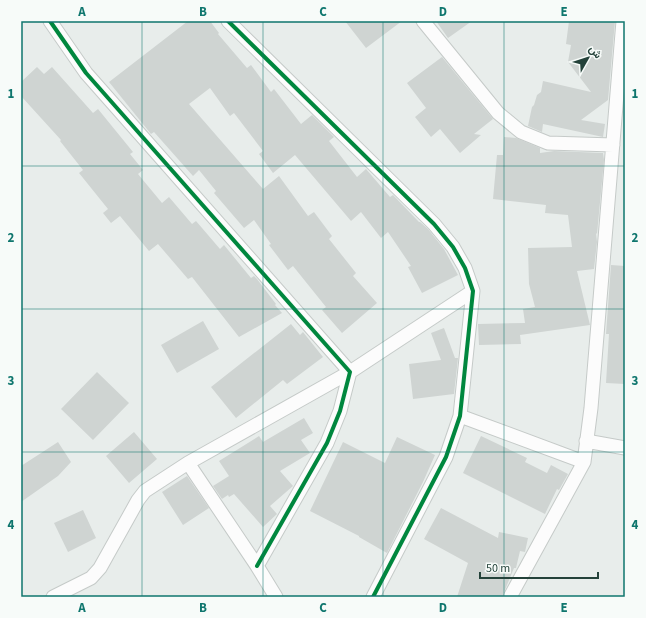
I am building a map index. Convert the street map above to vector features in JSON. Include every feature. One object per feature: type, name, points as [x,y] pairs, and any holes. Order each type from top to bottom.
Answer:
[{"type":"street","points":[[50,21],[86,73],[350,372]]},
{"type":"street","points":[[228,21],[434,224],[453,247],[465,268],[473,291],[460,416],[446,457],[373,597]]},
{"type":"street","points":[[423,21],[498,113],[522,132],[548,143],[613,145]]},
{"type":"street","points":[[514,594],[584,462],[591,408],[623,21]]},
{"type":"street","points":[[53,597],[91,578],[100,568],[138,500],[146,491],[188,463],[350,372],[473,291]]},
{"type":"street","points":[[257,566],[327,443],[340,410],[350,372]]},
{"type":"street","points":[[460,416],[584,462]]},
{"type":"street","points":[[586,442],[625,448]]},
{"type":"street","points":[[188,463],[276,597]]},
{"type":"building","points":[[188,21],[210,21],[219,33],[218,34],[247,68],[251,65],[271,92],[274,89],[301,124],[312,115],[334,137],[329,141],[357,177],[366,169],[390,197],[393,195],[419,222],[428,229],[444,249],[458,275],[422,293],[408,267],[411,266],[388,232],[381,238],[361,212],[351,221],[295,155],[273,173],[259,154],[263,151],[234,113],[230,116],[210,88],[189,104],[263,189],[279,176],[308,216],[314,212],[332,236],[329,239],[356,273],[353,276],[377,303],[342,333],[322,310],[326,307],[293,266],[288,270],[269,245],[271,244],[254,220],[244,228],[214,193],[216,191],[199,170],[193,176],[154,132],[151,134],[109,82]]},
{"type":"building","points":[[345,21],[402,21],[366,48]]},
{"type":"building","points":[[436,21],[472,21],[448,38]]},
{"type":"building","points":[[569,21],[615,21],[608,100],[581,120],[605,124],[603,137],[543,124],[542,132],[528,126],[532,107],[537,95],[541,92],[543,81],[591,92],[568,62],[571,45],[566,44]]},
{"type":"building","points":[[442,57],[493,119],[474,134],[481,135],[460,153],[440,129],[431,137],[415,117],[426,108],[407,83]]},
{"type":"building","points":[[37,67],[44,74],[52,67],[93,113],[98,109],[133,152],[130,154],[143,170],[138,174],[162,203],[169,197],[192,224],[196,221],[220,249],[224,245],[251,278],[254,276],[257,279],[282,313],[239,337],[192,277],[188,279],[158,244],[149,251],[120,216],[111,223],[103,213],[108,209],[79,173],[83,170],[60,141],[61,140],[21,96],[21,82]]},
{"type":"building","points":[[504,137],[516,138],[540,148],[540,153],[554,151],[603,153],[604,160],[597,234],[596,233],[597,242],[594,269],[577,271],[590,325],[520,335],[521,344],[479,345],[478,324],[525,323],[523,309],[535,307],[529,284],[528,248],[572,247],[568,215],[545,213],[546,205],[493,199],[497,155],[503,155]]},
{"type":"building","points":[[611,265],[625,266],[625,384],[606,383],[609,334],[606,334]]},
{"type":"building","points":[[203,321],[219,349],[177,373],[161,345]]},
{"type":"building","points":[[291,324],[300,335],[303,332],[323,357],[287,384],[283,380],[236,418],[211,387]]},
{"type":"building","points":[[444,328],[455,358],[458,358],[454,394],[413,399],[409,364],[441,360],[431,333]]},
{"type":"building","points":[[97,372],[129,403],[93,440],[61,409]]},
{"type":"building","points":[[304,418],[313,433],[301,440],[310,453],[280,471],[293,486],[270,506],[277,514],[263,527],[234,494],[229,497],[228,495],[222,499],[213,486],[229,476],[219,461],[259,436],[263,442]]},
{"type":"building","points":[[134,432],[157,459],[129,483],[106,456]]},
{"type":"building","points":[[481,436],[527,458],[525,462],[547,473],[551,465],[568,474],[559,490],[557,489],[545,514],[463,473]]},
{"type":"building","points":[[397,437],[435,455],[387,553],[359,536],[310,511],[343,442],[385,463]]},
{"type":"building","points":[[58,442],[71,462],[58,476],[21,502],[21,466]]},
{"type":"building","points":[[187,476],[209,508],[183,525],[162,492]]},
{"type":"building","points":[[441,508],[498,538],[499,532],[528,538],[525,552],[520,551],[516,568],[514,568],[502,597],[457,597],[468,563],[424,539]]},
{"type":"building","points":[[83,510],[96,538],[68,552],[54,523]]},
{"type":"cycle path","points":[[50,21],[86,73],[350,372],[340,411],[327,443],[257,566]]},
{"type":"cycle path","points":[[228,21],[434,224],[453,247],[465,268],[473,291],[460,416],[446,457],[373,597]]}]
